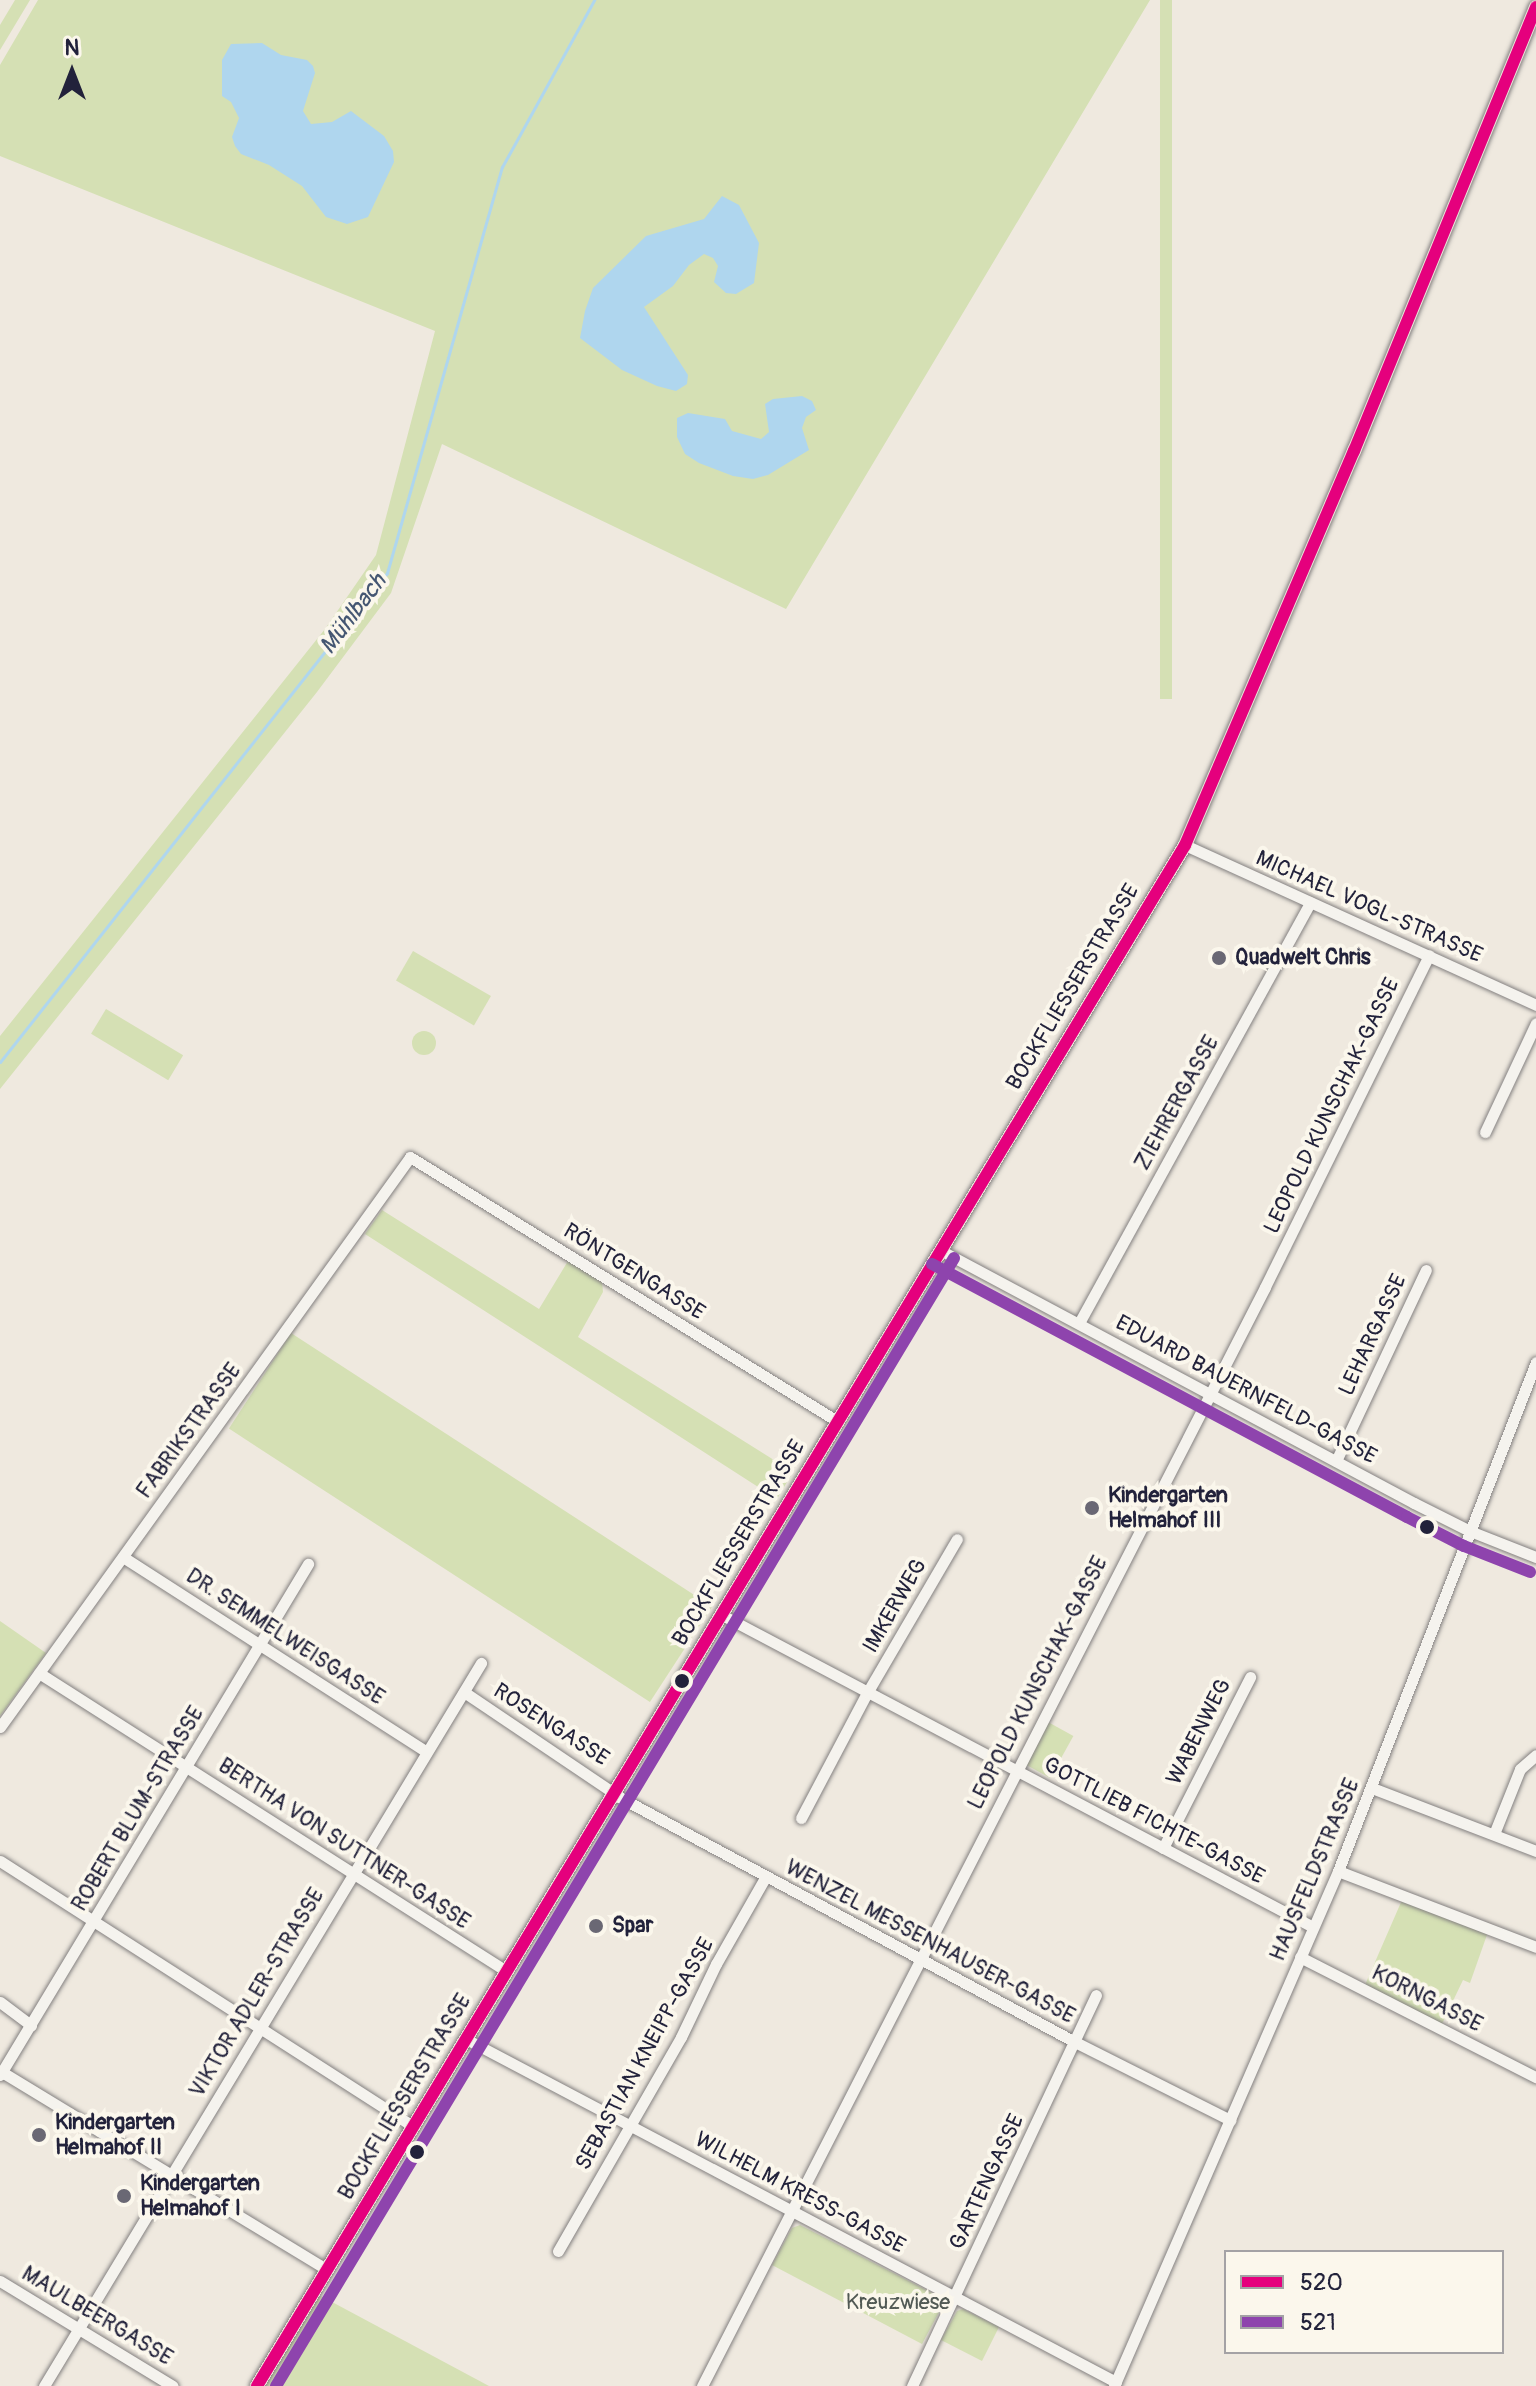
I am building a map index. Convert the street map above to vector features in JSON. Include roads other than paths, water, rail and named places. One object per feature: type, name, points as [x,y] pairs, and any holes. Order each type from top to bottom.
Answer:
[{"type":"main road","name":"BOCKFLIESSERSTRASSE","points":[[257,2386],[1185,845],[1354,451],[1536,7]]},
{"type":"street","name":"MICHAEL VOGL-STRASSE","points":[[1185,845],[1536,1005]]},
{"type":"street","name":"ZIEHRERGASSE","points":[[1079,1323],[1310,902]]},
{"type":"street","name":"LEOPOLD KUNSCHAK-GASSE","points":[[702,2386],[919,1956],[1209,1394],[1429,955]]},
{"type":"street","points":[[1485,1132],[1536,1023]]},
{"type":"street","name":"RÖNTGENGASSE","points":[[410,1157],[837,1421]]},
{"type":"street","name":"FABRIKSTRASSE","points":[[0,1727],[410,1157]]},
{"type":"street","name":"EDUARD BAUERNFELD-GASSE","points":[[940,1250],[1470,1531],[1536,1557]]},
{"type":"street","name":"LEHARGASSE","points":[[1336,1461],[1426,1270]]},
{"type":"street","name":"HAUSFELDSTRASSE","points":[[1115,2384],[1338,1871],[1536,1362]]},
{"type":"street","name":"IMKERWEG","points":[[867,1693],[957,1539]]},
{"type":"street","name":"DR. SEMMELWEISGASSE","points":[[123,1557],[425,1751]]},
{"type":"street","name":"ROBERT BLUM-STRASSE","points":[[1,2074],[308,1564]]},
{"type":"street","name":"GOTTLIEB FICHTE-GASSE","points":[[722,1615],[1313,1927]]},
{"type":"street","name":"VIKTOR ADLER-STRASSE","points":[[44,2386],[425,1751],[481,1663]]},
{"type":"street","name":"BERTHA VON SUTTNER-GASSE","points":[[39,1673],[506,1971]]},
{"type":"street","name":"WABENWEG","points":[[1163,1848],[1250,1677]]},
{"type":"street","name":"ROSENGASSE","points":[[464,1692],[615,1792]]},
{"type":"street","points":[[801,1818],[867,1693]]},
{"type":"street","points":[[1494,1834],[1520,1769],[1536,1755]]},
{"type":"street","points":[[1372,1788],[1536,1851]]},
{"type":"street","name":"WENZEL MESSENHAUSER-GASSE","points":[[615,1792],[1075,2042],[1230,2120]]},
{"type":"street","points":[[0,1861],[413,2126]]},
{"type":"street","points":[[1338,1871],[1536,1947]]},
{"type":"street","name":"SEBASTIAN KNEIPP-GASSE","points":[[558,2251],[681,2037],[716,1964],[766,1876]]},
{"type":"street","name":"KORNGASSE","points":[[1300,1957],[1536,2077]]},
{"type":"street","name":"GARTENGASSE","points":[[912,2386],[1096,1995]]},
{"type":"street","points":[[0,2002],[31,2025]]},
{"type":"street","name":"WILHELM KRESS-GASSE","points":[[466,2039],[1115,2384]]},
{"type":"street","points":[[1,2074],[326,2269]]},
{"type":"street","name":"MAULBEERGASSE","points":[[0,2281],[173,2386]]},
{"type":"water","points":[[262,43],[281,55],[307,60],[313,66],[315,73],[303,111],[311,124],[332,122],[351,111],[384,136],[393,151],[394,162],[368,217],[347,224],[326,217],[302,186],[269,165],[241,154],[235,146],[232,137],[239,118],[231,102],[222,96],[222,60],[231,44]]},
{"type":"water","points":[[722,196],[739,205],[759,243],[754,283],[736,294],[726,293],[714,282],[718,266],[713,258],[704,254],[689,265],[673,286],[644,307],[688,375],[687,384],[676,391],[657,386],[622,370],[580,338],[593,288],[646,236],[704,219]]},
{"type":"water","points":[[802,396],[812,401],[816,410],[806,417],[802,428],[809,450],[768,475],[753,479],[733,476],[699,463],[685,454],[677,437],[677,418],[688,413],[725,419],[732,431],[761,439],[769,432],[765,404],[773,399]]},
{"type":"waterway","name":"Mühlbach","points":[[0,1062],[387,573],[502,167],[594,0]]},
{"type":"place","name":"Quadwelt Chris","points":[[1219,958]]},
{"type":"place","name":"Kindergarten Helmahof III","points":[[1092,1508]]},
{"type":"place","name":"Spar","points":[[596,1926]]},
{"type":"place","name":"Kindergarten Helmahof II","points":[[39,2135]]},
{"type":"place","name":"Kindergarten Helmahof I","points":[[124,2196]]},
{"type":"park label","name":"Kreuzwiese","points":[[898,2303]]}]
